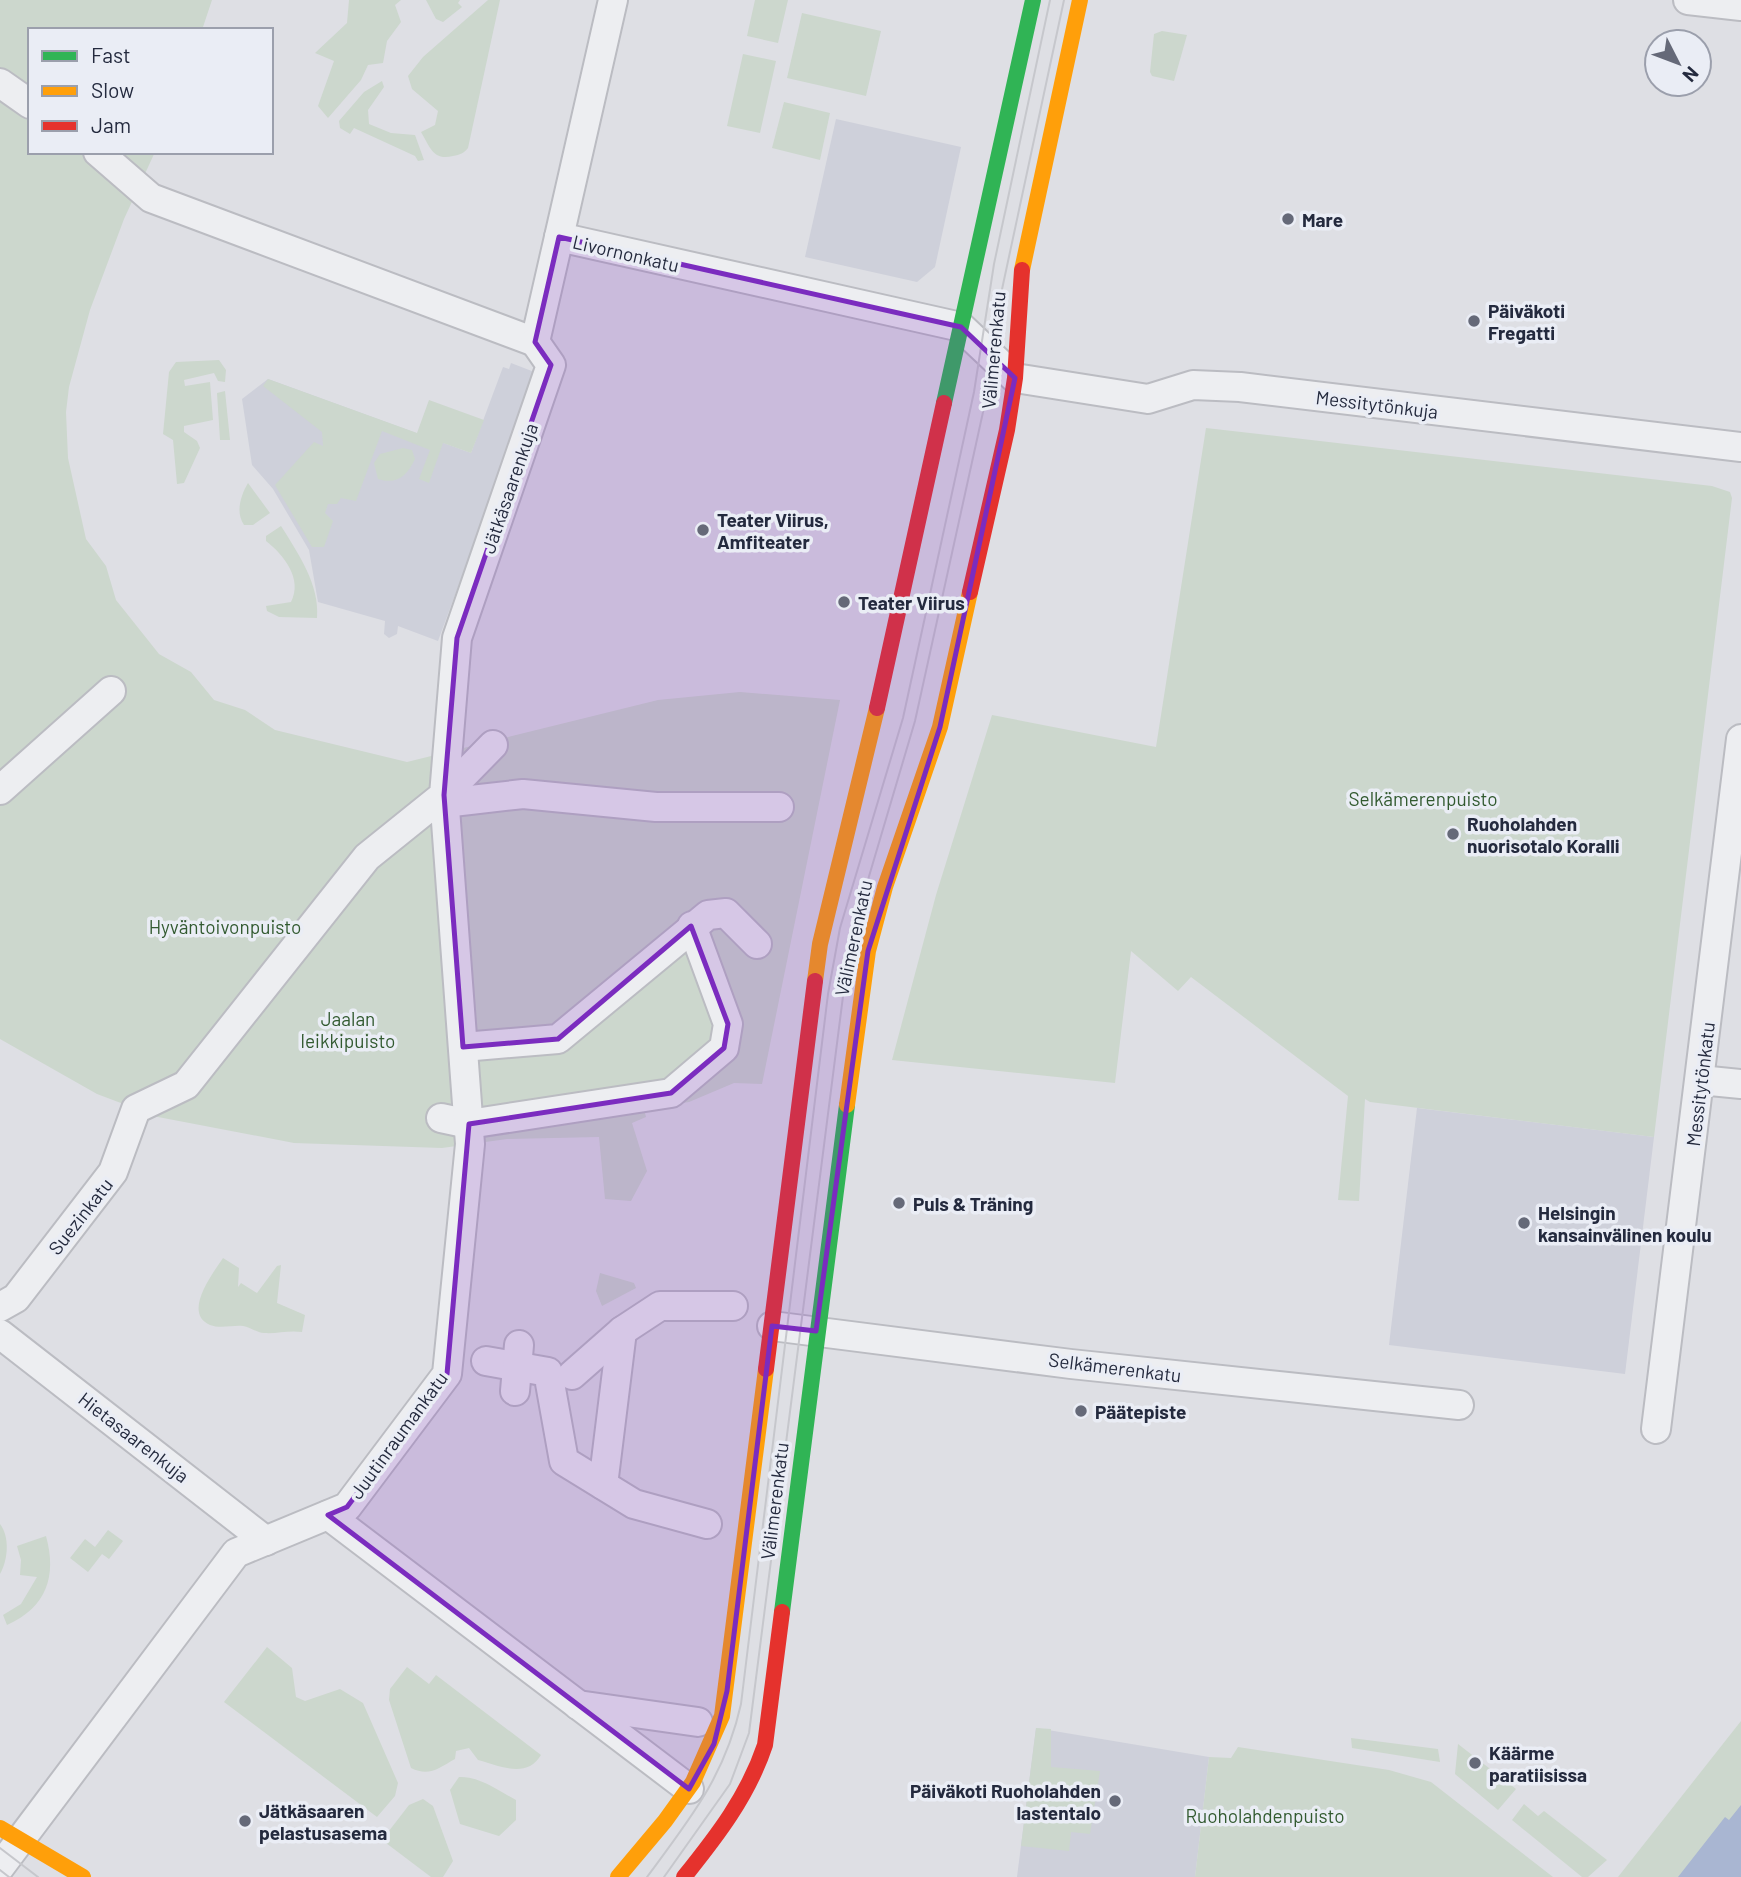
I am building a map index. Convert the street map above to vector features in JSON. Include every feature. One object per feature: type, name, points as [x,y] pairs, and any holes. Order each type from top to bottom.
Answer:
[{"type":"street","points":[[559,237],[613,0]]},
{"type":"street","name":"Välimerenkatu","points":[[689,1789],[714,1744],[727,1691],[807,1034],[830,896],[866,756],[1033,0]]},
{"type":"street","name":"Välimerenkatu","points":[[684,1877],[745,1794],[759,1767],[765,1745],[816,1331],[868,951],[885,887],[940,727],[1007,430],[1015,379],[1021,273],[1080,0]]},
{"type":"street","points":[[1688,0],[1741,6]]},
{"type":"street","points":[[0,83],[28,103]]},
{"type":"street","points":[[100,154],[150,198],[535,342]]},
{"type":"street","name":"Livornonkatu","points":[[535,342],[559,237],[961,327]]},
{"type":"street","points":[[961,327],[1015,379]]},
{"type":"street","name":"Jätkäsaarenkuja","points":[[457,638],[551,365],[535,342]]},
{"type":"street","name":"Messitytönkuja","points":[[1015,379],[1148,399],[1193,385],[1240,387],[1741,447]]},
{"type":"street","name":"Juutinraumankatu","points":[[0,1867],[10,1834],[236,1553],[347,1507],[447,1374],[469,1134],[444,799],[457,638]]},
{"type":"street","points":[[0,790],[111,691]]},
{"type":"street","name":"Messitytönkatu","points":[[1656,1429],[1741,738]]},
{"type":"street","points":[[444,799],[493,745]]},
{"type":"street","points":[[444,799],[523,794],[656,807],[779,807]]},
{"type":"street","name":"Suezinkatu","points":[[0,1307],[16,1298],[113,1172],[136,1109],[186,1085],[367,857],[444,799]]},
{"type":"street","points":[[463,1047],[558,1039],[708,915],[726,913],[757,944]]},
{"type":"street","points":[[441,1118],[469,1134],[671,1093],[724,1048],[728,1024],[692,926]]},
{"type":"street","points":[[1700,1080],[1741,1084]]},
{"type":"street","points":[[572,1375],[662,1300],[733,1306]]},
{"type":"street","name":"Selkämerenkatu","points":[[772,1325],[1071,1364],[1459,1405]]},
{"type":"street","points":[[603,1485],[621,1437],[622,1331]]},
{"type":"street","name":"Hietasaarenkuja","points":[[0,1334],[266,1541]]},
{"type":"street","points":[[486,1361],[548,1372],[567,1474],[603,1485],[634,1504],[707,1524]]},
{"type":"street","points":[[328,1515],[689,1789],[619,1877]]},
{"type":"street","points":[[575,1705],[698,1722]]},
{"type":"street","points":[[10,1834],[83,1877]]},
{"type":"highlighted area","points":[[559,237],[961,327],[1015,378],[940,727],[868,951],[816,1331],[772,1326],[727,1691],[714,1744],[689,1789],[328,1515],[347,1507],[447,1374],[469,1124],[671,1093],[724,1048],[728,1024],[691,926],[558,1039],[463,1047],[444,795],[457,638],[551,365],[535,342]]},
{"type":"shaded area","points":[[836,119],[961,147],[935,267],[917,282],[805,257]]},
{"type":"shaded area","points":[[511,363],[537,373],[438,641],[398,626],[397,634],[389,638],[384,634],[385,621],[318,602],[309,550],[273,489],[252,465],[242,399],[268,379],[471,453],[503,367],[509,369]]},
{"type":"shaded area","name":"Helsingin kansainvälinen koulu","points":[[1417,1108],[1654,1137],[1625,1374],[1389,1345]]},
{"type":"shaded area","name":"Päiväkoti Ruoholahden lastentalo","points":[[1036,1728],[1209,1757],[1195,1877],[1017,1877]]},
{"type":"green space","name":"Hyväntoivonpuisto","points":[[0,0],[212,0],[203,28],[28,28],[28,154],[154,154],[124,219],[90,310],[69,387],[66,412],[68,458],[86,539],[106,566],[116,600],[159,654],[191,672],[214,700],[245,710],[275,730],[407,762],[658,700],[740,692],[840,700],[762,1084],[734,1083],[689,1102],[644,1109],[646,1117],[632,1123],[647,1171],[631,1201],[605,1199],[599,1137],[507,1139],[442,1148],[294,1143],[158,1117],[97,1094],[0,1039]]},
{"type":"green space","points":[[349,0],[401,0],[395,5],[401,22],[387,41],[383,63],[368,65],[361,80],[328,118],[318,106],[334,61],[315,53],[347,23]]},
{"type":"green space","points":[[426,0],[460,0],[458,3],[462,7],[443,22],[436,19]]},
{"type":"green space","points":[[488,0],[500,0],[468,148],[458,155],[436,155],[421,132],[435,125],[438,111],[412,89],[408,76],[423,57]]},
{"type":"green space","points":[[755,0],[788,0],[778,43],[747,36]]},
{"type":"green space","points":[[802,13],[881,31],[866,96],[787,78]]},
{"type":"green space","points":[[1162,31],[1187,35],[1174,81],[1152,76],[1150,72],[1154,34]]},
{"type":"green space","points":[[743,54],[776,61],[760,133],[727,126]]},
{"type":"green space","points":[[382,81],[384,87],[368,110],[369,124],[391,133],[415,135],[424,160],[418,161],[415,156],[354,128],[350,134],[340,128],[339,121],[364,92]]},
{"type":"green space","points":[[784,102],[830,113],[820,160],[772,148]]},
{"type":"green space","points":[[219,360],[226,370],[225,382],[218,381],[214,373],[184,380],[185,386],[210,382],[213,420],[184,426],[184,432],[197,441],[200,448],[184,483],[177,484],[173,440],[163,434],[169,372],[176,362]]},
{"type":"green space","points":[[268,379],[417,433],[429,400],[484,420],[471,453],[443,443],[429,483],[419,479],[430,450],[382,431],[356,501],[341,498],[337,504],[328,504],[325,513],[333,521],[324,547],[312,547],[275,485],[314,442],[323,446],[322,432],[263,386]]},
{"type":"green space","points":[[225,391],[230,440],[220,440],[217,393]]},
{"type":"green space","name":"Selkämerenpuisto","points":[[1206,428],[1712,486],[1730,492],[1732,498],[1654,1137],[1370,1102],[1365,1099],[1359,1201],[1338,1200],[1348,1096],[1191,977],[1178,991],[1131,951],[1115,1083],[892,1060],[936,895],[992,715],[1156,747]]},
{"type":"green space","points":[[403,448],[412,450],[415,459],[409,470],[396,480],[378,479],[374,463],[380,454]]},
{"type":"green space","points":[[248,483],[270,513],[253,525],[244,525],[239,509]]},
{"type":"green space","points":[[281,526],[301,558],[311,582],[317,618],[279,617],[267,611],[266,606],[291,602],[294,593],[295,585],[290,568],[266,541],[266,536]]},
{"type":"green space","points":[[223,1258],[239,1268],[238,1287],[241,1283],[257,1293],[277,1266],[281,1265],[277,1303],[305,1315],[302,1332],[261,1333],[243,1326],[214,1326],[202,1319],[199,1302],[202,1293]]},
{"type":"green space","points":[[600,1273],[634,1283],[636,1288],[602,1306],[596,1291]]},
{"type":"green space","points":[[0,1524],[7,1549],[0,1574]]},
{"type":"green space","points":[[108,1530],[123,1541],[109,1559],[102,1554],[88,1572],[70,1558],[85,1539],[95,1547]]},
{"type":"green space","points":[[46,1536],[50,1564],[46,1589],[32,1609],[7,1625],[3,1615],[21,1604],[37,1577],[20,1575],[21,1560],[17,1546]]},
{"type":"green space","points":[[267,1647],[292,1668],[296,1697],[305,1701],[340,1689],[363,1703],[398,1783],[395,1796],[377,1817],[224,1702]]},
{"type":"green space","points":[[407,1667],[429,1684],[436,1675],[541,1755],[528,1767],[512,1769],[478,1760],[469,1748],[456,1751],[455,1759],[434,1770],[423,1772],[411,1768],[389,1700],[390,1689]]},
{"type":"green space","points":[[1741,1721],[1741,1877],[1618,1877]]},
{"type":"green space","points":[[1036,1728],[1051,1729],[1051,1767],[1100,1771],[1090,1834],[1071,1832],[1069,1851],[1021,1846]]},
{"type":"green space","points":[[1351,1738],[1438,1749],[1440,1762],[1352,1748]]},
{"type":"green space","points":[[1458,1744],[1516,1789],[1498,1810],[1455,1774]]},
{"type":"green space","name":"Ruoholahdenpuisto","points":[[1238,1747],[1389,1770],[1431,1782],[1553,1877],[1195,1877],[1209,1757],[1231,1758]]},
{"type":"green space","points":[[459,1777],[481,1781],[516,1800],[516,1820],[499,1836],[460,1824],[450,1790]]},
{"type":"green space","points":[[423,1799],[433,1806],[453,1861],[443,1877],[431,1877],[382,1840],[409,1805]]},
{"type":"green space","points":[[1524,1804],[1538,1816],[1544,1811],[1607,1860],[1588,1877],[1582,1877],[1512,1820]]},
{"type":"water","points":[[1741,1805],[1741,1877],[1678,1877],[1725,1817],[1729,1820]]},
{"type":"tram line","points":[[647,1877],[691,1816],[716,1775],[726,1753],[741,1704],[828,994],[840,928],[903,718],[974,392],[994,264],[1050,0]]},
{"type":"tram line","points":[[664,1877],[730,1784],[749,1733],[847,965],[862,900],[915,721],[987,394],[1001,294],[1064,0]]},
{"type":"tram line","points":[[0,1848],[38,1877]]},
{"type":"tram line","points":[[0,1870],[9,1877]]},
{"type":"traffic: fast","points":[[944,403],[1033,0]]},
{"type":"traffic: fast","points":[[782,1612],[847,1105]]},
{"type":"traffic: slow","points":[[1022,270],[1080,0]]},
{"type":"traffic: slow","points":[[847,1105],[868,951],[885,887],[940,727],[970,592]]},
{"type":"traffic: slow","points":[[815,981],[820,944],[877,708]]},
{"type":"traffic: slow","points":[[618,1877],[665,1821],[693,1782],[722,1716],[766,1369]]},
{"type":"traffic: slow","points":[[0,1828],[83,1877]]},
{"type":"traffic: jam","points":[[970,592],[1007,430],[1015,378],[1022,270]]},
{"type":"traffic: jam","points":[[877,708],[944,403]]},
{"type":"traffic: jam","points":[[766,1369],[815,981]]},
{"type":"traffic: jam","points":[[684,1877],[720,1831],[758,1764],[765,1745],[782,1612]]},
{"type":"place","name":"Mare","points":[[1288,219]]},
{"type":"place","name":"Päiväkoti Fregatti","points":[[1474,321]]},
{"type":"place","name":"Teater Viirus, Amfiteater","points":[[703,530]]},
{"type":"place","name":"Teater Viirus","points":[[844,602]]},
{"type":"place","name":"Ruoholahden nuorisotalo Koralli","points":[[1453,834]]},
{"type":"place","name":"Puls & Träning","points":[[899,1203]]},
{"type":"place","name":"Helsingin kansainvälinen koulu","points":[[1524,1223]]},
{"type":"place","name":"Päätepiste","points":[[1081,1411]]},
{"type":"place","name":"Käärme paratiisissa","points":[[1475,1763]]},
{"type":"place","name":"Päiväkoti Ruoholahden lastentalo","points":[[1115,1801]]},
{"type":"place","name":"Jätkäsaaren pelastusasema","points":[[245,1821]]},
{"type":"park label","name":"Jaalan leikkipuisto","points":[[348,1029]]}]
